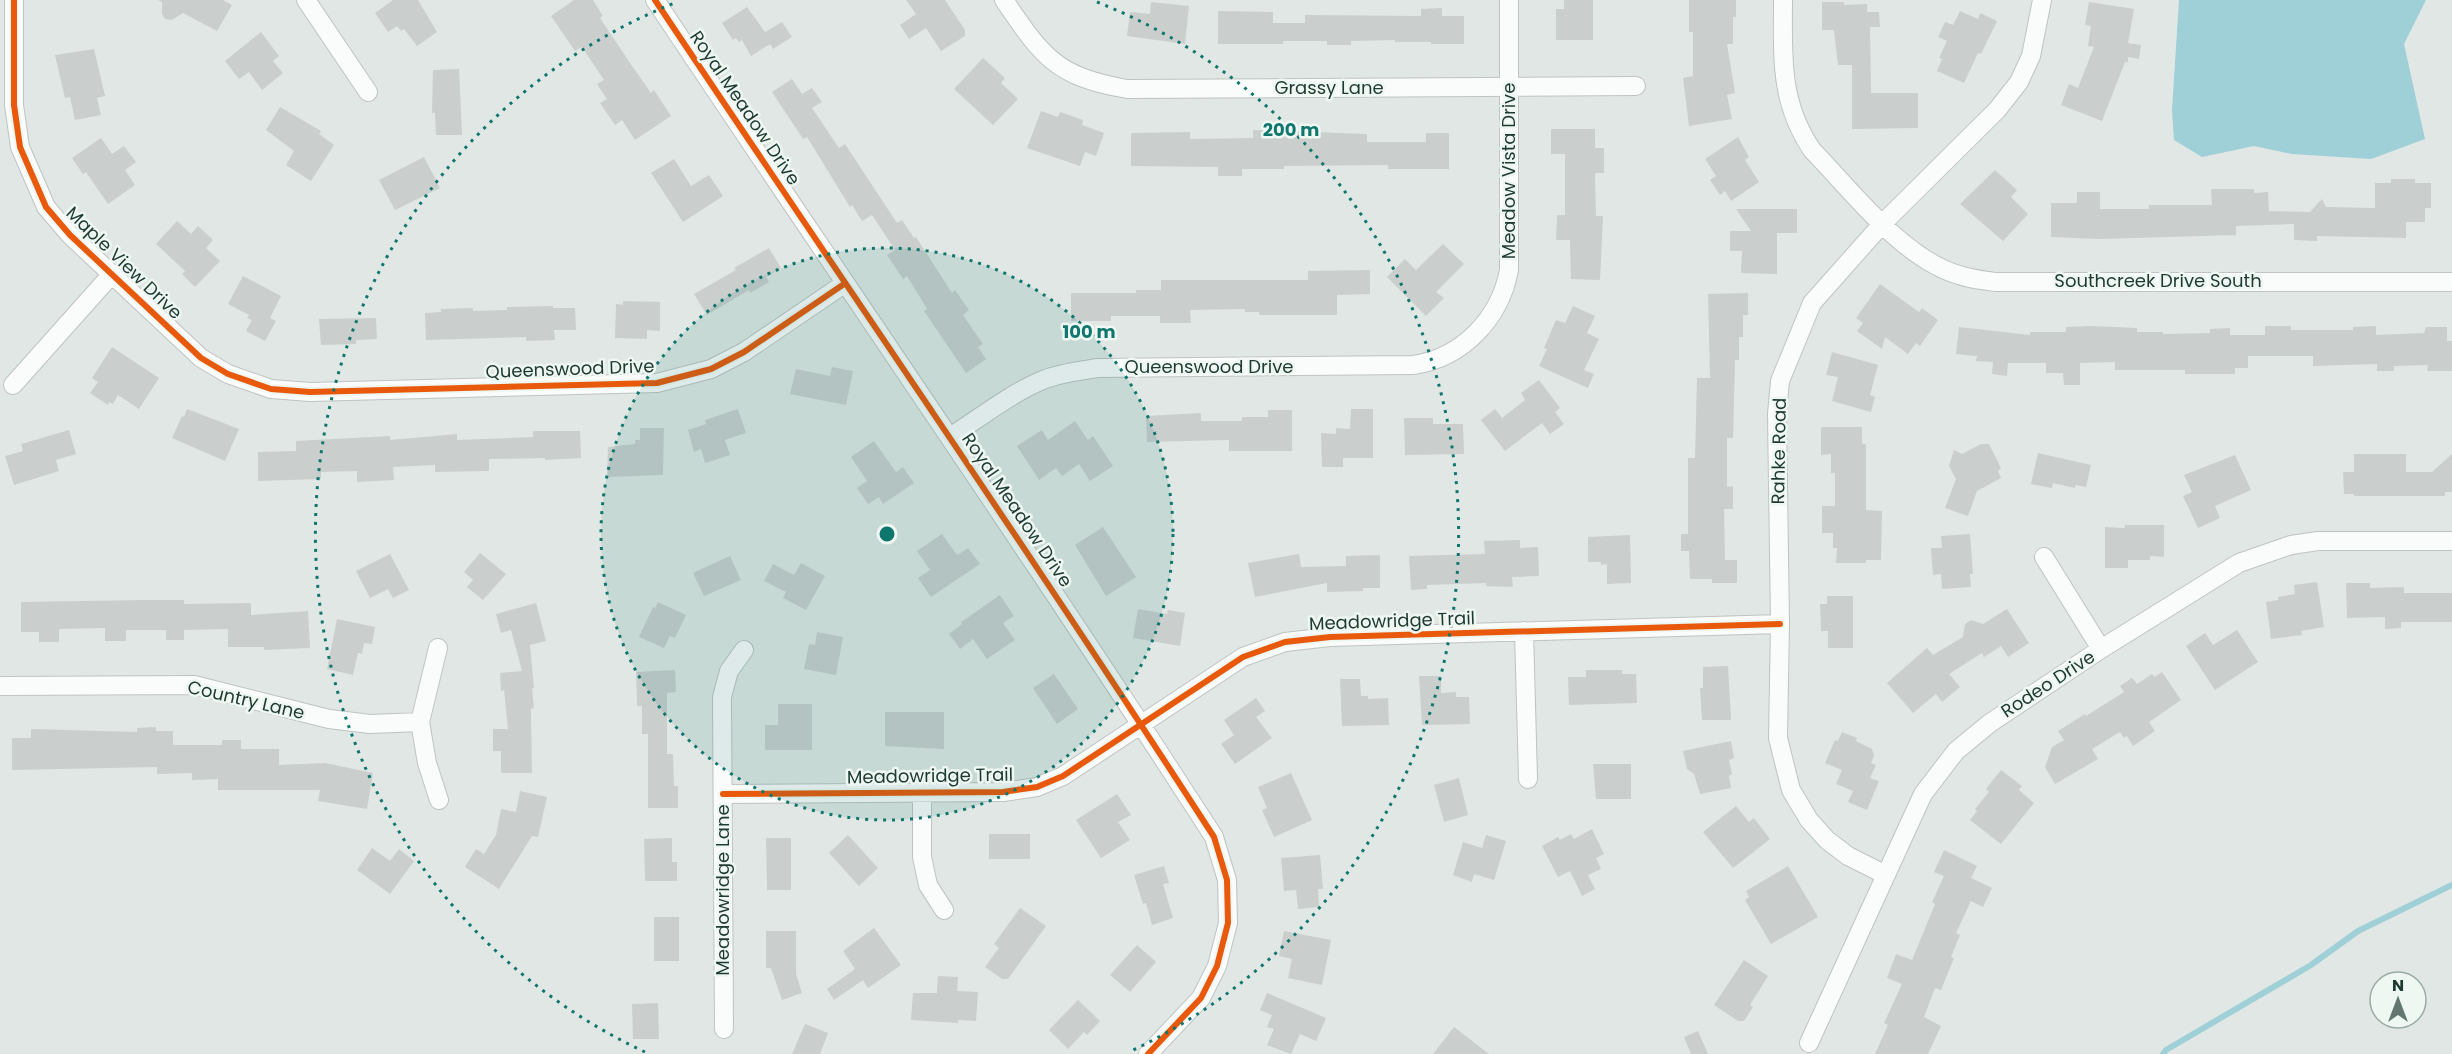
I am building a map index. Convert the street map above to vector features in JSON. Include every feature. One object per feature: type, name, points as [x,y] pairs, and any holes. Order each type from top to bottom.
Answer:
[{"type":"street","name":"Maple View Drive","points":[[14,0],[14,105],[20,147],[46,207],[70,236],[201,358],[228,374],[271,389]]},
{"type":"street","points":[[306,0],[368,92]]},
{"type":"street","name":"Royal Meadow Drive","points":[[655,0],[844,284],[950,437],[1141,723],[1214,837],[1227,880],[1228,923],[1217,966],[1201,998],[1148,1054]]},
{"type":"street","name":"Grassy Lane","points":[[1004,0],[1034,45],[1054,63],[1075,76],[1127,89],[1635,86]]},
{"type":"street","name":"Meadow Vista Drive","points":[[1477,333],[1498,304],[1509,270],[1509,0]]},
{"type":"street","name":"Southcreek Drive South","points":[[1783,0],[1784,74],[1788,99],[1802,135],[1812,150],[1912,251],[1927,261],[1960,276],[1995,282],[2452,282]]},
{"type":"street","name":"Rahke Road","points":[[1886,875],[1848,856],[1827,840],[1809,820],[1791,790],[1778,738],[1780,624],[1777,414],[1780,381],[1812,303],[1883,223],[1997,110],[2019,82],[2031,56],[2042,0]]},
{"type":"street","points":[[13,385],[112,274]]},
{"type":"street","name":"Queenswood Drive","points":[[271,389],[310,392],[657,383],[711,369],[744,352],[844,284]]},
{"type":"street","name":"Queenswood Drive","points":[[950,437],[1026,389],[1043,380],[1070,372],[1098,368],[1413,365],[1448,354],[1477,333]]},
{"type":"street","name":"Rodeo Drive","points":[[1809,1043],[1923,794],[1956,751],[1990,723],[2101,649],[2239,563],[2291,545],[2318,541],[2452,541]]},
{"type":"street","points":[[2044,557],[2101,649]]},
{"type":"street","name":"Meadowridge Trail","points":[[723,794],[1003,792],[1037,787],[1063,776],[1243,657],[1285,642],[1330,637],[1780,624]]},
{"type":"street","points":[[1524,631],[1528,779]]},
{"type":"street","points":[[438,648],[420,722],[427,763],[439,800]]},
{"type":"street","name":"Meadowridge Lane","points":[[724,1029],[722,697],[729,671],[744,650]]},
{"type":"street","name":"Country Lane","points":[[0,686],[194,685],[330,719],[370,724],[420,722]]},
{"type":"street","points":[[922,792],[922,857],[928,885],[944,910]]},
{"type":"water","points":[[2179,0],[2426,0],[2404,44],[2425,139],[2371,159],[2292,154],[2254,146],[2202,157],[2174,140],[2172,110]]},
{"type":"building","points":[[158,0],[223,0],[232,5],[217,31],[183,13],[172,20],[165,19],[162,14],[162,2]]},
{"type":"building","points":[[393,0],[418,0],[437,32],[417,46],[404,29],[401,31],[397,26],[388,32],[375,13]]},
{"type":"building","points":[[574,0],[593,0],[603,16],[600,18],[630,63],[651,93],[654,90],[671,116],[635,140],[622,120],[615,125],[600,103],[607,99],[597,84],[604,80],[582,47],[575,51],[551,16]]},
{"type":"building","points":[[906,0],[945,0],[965,30],[965,36],[941,51],[926,28],[909,39],[900,25],[916,14]]},
{"type":"building","points":[[1564,0],[1593,0],[1593,40],[1556,40],[1556,9],[1564,9]]},
{"type":"building","points":[[1689,0],[1736,0],[1736,17],[1733,17],[1733,44],[1727,44],[1735,93],[1727,95],[1732,119],[1689,126],[1683,78],[1693,76],[1693,32],[1689,32]]},
{"type":"building","points":[[1151,2],[1189,6],[1185,44],[1127,36],[1130,12],[1150,14]]},
{"type":"building","points":[[1822,2],[1844,2],[1844,5],[1867,4],[1867,12],[1879,12],[1880,27],[1870,27],[1871,93],[1918,93],[1918,128],[1852,129],[1852,65],[1838,65],[1834,30],[1822,30]]},
{"type":"building","points":[[2089,2],[2134,9],[2128,43],[2141,45],[2139,59],[2128,57],[2128,62],[2125,62],[2102,121],[2061,105],[2069,84],[2078,88],[2094,47],[2088,46],[2091,26],[2085,25]]},
{"type":"building","points":[[747,7],[765,32],[782,22],[792,37],[773,49],[770,44],[751,56],[742,40],[739,42],[736,38],[733,40],[722,23]]},
{"type":"building","points":[[1442,8],[1442,16],[1464,16],[1464,44],[1395,42],[1395,40],[1351,41],[1351,45],[1327,45],[1327,41],[1218,44],[1218,11],[1273,12],[1273,23],[1305,23],[1305,15],[1421,16],[1421,9]]},
{"type":"building","points":[[1960,11],[1978,19],[1980,13],[1997,21],[1964,83],[1937,71],[1942,59],[1939,58],[1947,41],[1938,37],[1945,22],[1953,25]]},
{"type":"building","points":[[261,32],[279,56],[273,61],[283,73],[262,90],[249,72],[239,79],[225,61]]},
{"type":"building","points":[[94,49],[105,96],[97,98],[101,115],[75,120],[70,97],[65,98],[55,55]]},
{"type":"building","points":[[983,58],[1005,78],[1001,83],[1018,99],[993,125],[954,89]]},
{"type":"building","points":[[459,69],[462,135],[436,135],[435,113],[432,113],[433,70]]},
{"type":"building","points":[[792,79],[802,94],[812,88],[822,102],[812,108],[839,148],[845,144],[897,223],[902,220],[914,238],[916,237],[952,293],[955,290],[969,310],[963,315],[983,344],[978,347],[986,359],[966,373],[924,311],[927,309],[907,276],[903,279],[887,255],[895,250],[872,215],[862,221],[852,205],[850,207],[807,137],[803,139],[772,92]]},
{"type":"building","points":[[280,107],[321,131],[319,134],[334,145],[311,181],[286,165],[294,151],[266,130]]},
{"type":"building","points":[[1041,111],[1058,117],[1060,112],[1083,120],[1082,125],[1104,133],[1096,156],[1085,152],[1080,166],[1027,148]]},
{"type":"building","points":[[1551,129],[1595,129],[1595,148],[1604,148],[1604,173],[1595,173],[1596,216],[1603,216],[1600,280],[1571,279],[1570,240],[1556,240],[1557,215],[1565,215],[1565,154],[1551,154]]},
{"type":"building","points":[[1253,130],[1367,134],[1367,142],[1426,142],[1426,133],[1449,133],[1449,169],[1388,169],[1388,165],[1284,166],[1284,169],[1242,169],[1242,176],[1218,176],[1218,167],[1131,166],[1131,133],[1190,132],[1190,139],[1253,138]]},
{"type":"building","points":[[1738,137],[1749,157],[1745,160],[1759,182],[1731,201],[1725,191],[1720,195],[1710,180],[1716,176],[1705,159]]},
{"type":"building","points":[[101,138],[112,154],[124,146],[136,162],[125,170],[135,185],[108,204],[86,172],[83,174],[72,158]]},
{"type":"building","points":[[424,157],[440,188],[395,210],[379,180]]},
{"type":"building","points":[[674,159],[691,186],[709,175],[723,196],[683,222],[651,173]]},
{"type":"building","points":[[1995,170],[2017,190],[2011,197],[2028,214],[2003,241],[1960,204]]},
{"type":"building","points":[[2391,179],[2415,179],[2415,183],[2431,183],[2431,208],[2425,208],[2425,222],[2406,222],[2406,238],[2317,236],[2317,241],[2294,240],[2294,224],[2236,226],[2236,235],[2099,239],[2051,237],[2051,203],[2077,203],[2077,192],[2100,192],[2100,209],[2149,209],[2149,205],[2212,205],[2211,189],[2254,189],[2254,193],[2268,192],[2269,211],[2310,212],[2322,199],[2326,207],[2375,208],[2375,183],[2391,183]]},
{"type":"building","points":[[1736,209],[1797,209],[1797,233],[1777,233],[1777,274],[1741,273],[1742,251],[1730,251],[1730,231],[1751,231]]},
{"type":"building","points":[[177,221],[191,234],[198,226],[213,240],[206,248],[220,261],[195,287],[182,274],[185,271],[156,244]]},
{"type":"building","points":[[1443,244],[1464,264],[1436,292],[1444,298],[1426,316],[1387,277],[1405,259],[1416,270]]},
{"type":"building","points":[[769,248],[781,268],[766,277],[769,282],[750,293],[749,290],[707,315],[694,294]]},
{"type":"building","points":[[1370,270],[1370,294],[1337,295],[1337,315],[1259,315],[1259,312],[1245,312],[1245,309],[1190,310],[1191,323],[1160,323],[1160,316],[1111,316],[1111,321],[1071,321],[1071,293],[1136,293],[1136,290],[1161,290],[1161,280],[1308,280],[1308,271]]},
{"type":"building","points":[[243,276],[281,296],[270,318],[276,321],[265,341],[246,331],[252,320],[247,318],[249,315],[228,304]]},
{"type":"building","points":[[1880,284],[1919,312],[1922,308],[1938,320],[1920,346],[1916,343],[1908,354],[1885,337],[1882,349],[1857,331],[1863,323],[1856,318]]},
{"type":"building","points":[[1748,293],[1748,315],[1743,315],[1743,337],[1739,337],[1739,360],[1735,360],[1733,438],[1727,438],[1727,487],[1733,486],[1733,509],[1724,509],[1725,560],[1737,560],[1737,583],[1712,583],[1712,579],[1690,579],[1689,551],[1681,551],[1681,534],[1688,534],[1688,458],[1695,458],[1697,378],[1710,378],[1708,294]]},
{"type":"building","points":[[623,301],[660,302],[660,331],[647,330],[647,339],[615,338],[616,304],[623,305]]},
{"type":"building","points":[[553,306],[553,308],[575,308],[576,330],[554,330],[555,340],[526,341],[526,337],[426,340],[425,313],[441,312],[441,309],[473,308],[473,311],[507,310],[507,307]]},
{"type":"building","points":[[1573,306],[1595,316],[1587,333],[1599,339],[1584,370],[1594,374],[1588,388],[1539,366],[1556,320],[1565,323]]},
{"type":"building","points":[[376,318],[377,339],[356,340],[356,344],[321,345],[319,319]]},
{"type":"building","points":[[2090,326],[2137,328],[2137,332],[2163,332],[2163,334],[2210,333],[2210,329],[2230,328],[2230,335],[2265,335],[2265,326],[2291,326],[2291,330],[2353,330],[2353,327],[2376,326],[2376,335],[2424,333],[2426,327],[2447,327],[2447,341],[2452,341],[2452,371],[2427,371],[2428,365],[2394,366],[2394,371],[2377,371],[2377,364],[2313,366],[2313,356],[2248,356],[2248,368],[2235,368],[2235,374],[2185,374],[2185,370],[2115,370],[2115,362],[2080,363],[2080,385],[2064,385],[2063,373],[2046,373],[2046,363],[2008,363],[2007,376],[1992,374],[1993,362],[1976,361],[1977,356],[1956,354],[1959,327],[2030,335],[2030,332],[2066,332],[2066,327]]},
{"type":"building","points":[[112,347],[159,378],[139,409],[118,395],[113,404],[109,402],[108,405],[90,393],[98,382],[92,378]]},
{"type":"building","points":[[1832,352],[1878,365],[1870,395],[1875,397],[1871,412],[1832,401],[1838,377],[1826,375]]},
{"type":"building","points":[[832,367],[853,371],[846,405],[790,394],[796,369],[830,376]]},
{"type":"building","points":[[1539,380],[1560,408],[1555,412],[1564,424],[1550,434],[1542,423],[1505,451],[1481,420],[1495,409],[1502,418],[1525,400],[1521,393]]},
{"type":"building","points":[[187,409],[239,429],[225,461],[172,438]]},
{"type":"building","points":[[738,409],[746,433],[725,440],[730,455],[705,463],[701,449],[694,452],[688,430],[706,424],[705,420]]},
{"type":"building","points":[[1351,409],[1373,409],[1373,458],[1343,458],[1343,467],[1322,467],[1321,433],[1336,434],[1336,428],[1350,429]]},
{"type":"building","points":[[1268,410],[1292,410],[1292,451],[1229,451],[1229,440],[1147,442],[1146,416],[1201,413],[1201,421],[1242,421],[1242,417],[1268,417]]},
{"type":"building","points":[[1404,418],[1433,418],[1433,424],[1463,424],[1464,454],[1405,455]]},
{"type":"building","points":[[1075,421],[1088,440],[1093,436],[1113,466],[1090,481],[1079,464],[1062,476],[1056,468],[1039,480],[1017,446],[1042,430],[1048,440]]},
{"type":"building","points":[[1821,427],[1862,427],[1862,444],[1866,444],[1866,510],[1882,511],[1881,560],[1866,560],[1866,563],[1836,563],[1837,548],[1833,548],[1833,533],[1822,533],[1822,506],[1835,506],[1835,473],[1831,473],[1831,454],[1821,455]]},
{"type":"building","points":[[640,428],[664,428],[663,475],[607,477],[608,447],[635,444],[635,440],[640,440]]},
{"type":"building","points":[[69,430],[76,454],[56,460],[59,471],[14,485],[5,456],[23,451],[21,444]]},
{"type":"building","points":[[533,431],[580,431],[581,458],[489,459],[489,471],[435,472],[435,465],[393,467],[394,480],[357,482],[357,471],[321,472],[321,479],[258,481],[258,452],[296,451],[296,441],[390,436],[390,440],[457,434],[457,440],[533,437]]},
{"type":"building","points":[[874,441],[896,472],[903,467],[914,483],[883,504],[879,497],[868,504],[857,488],[867,481],[851,457]]},
{"type":"building","points":[[1981,444],[1989,444],[2001,468],[1998,471],[2001,478],[1977,491],[1968,516],[1945,508],[1956,479],[1949,466],[1954,450],[1962,454]]},
{"type":"building","points":[[2038,453],[2091,465],[2086,487],[2075,485],[2075,488],[2053,483],[2052,488],[2031,484]]},
{"type":"building","points":[[2354,454],[2406,454],[2406,472],[2432,472],[2452,454],[2452,492],[2445,492],[2445,496],[2354,496],[2354,494],[2344,494],[2343,472],[2354,472]]},
{"type":"building","points":[[2235,455],[2251,490],[2215,506],[2220,518],[2198,528],[2183,496],[2192,492],[2184,475]]},
{"type":"building","points":[[2125,525],[2164,525],[2164,557],[2150,556],[2150,560],[2128,560],[2128,568],[2105,568],[2105,527],[2125,528]]},
{"type":"building","points":[[1103,527],[1136,577],[1106,596],[1075,545]]},
{"type":"building","points":[[942,534],[957,555],[968,548],[980,564],[931,597],[918,578],[930,570],[917,551]]},
{"type":"building","points":[[1970,534],[1973,574],[1970,574],[1971,587],[1942,589],[1941,574],[1933,575],[1931,548],[1942,548],[1941,536]]},
{"type":"building","points":[[1630,535],[1631,583],[1607,584],[1607,564],[1588,562],[1588,537]]},
{"type":"building","points":[[1520,540],[1520,548],[1538,547],[1539,576],[1512,577],[1513,587],[1486,586],[1486,583],[1427,585],[1427,589],[1411,590],[1409,556],[1485,554],[1484,541]]},
{"type":"building","points":[[480,553],[506,574],[483,600],[467,587],[473,580],[464,572]]},
{"type":"building","points":[[390,554],[409,590],[393,598],[388,589],[370,598],[356,571]]},
{"type":"building","points":[[1299,554],[1301,567],[1346,566],[1346,556],[1380,555],[1380,588],[1327,592],[1327,583],[1255,597],[1248,563]]},
{"type":"building","points":[[730,556],[741,580],[704,596],[693,573]]},
{"type":"building","points":[[801,563],[825,576],[806,610],[783,598],[786,592],[764,581],[773,564],[794,575]]},
{"type":"building","points":[[2317,582],[2324,627],[2301,631],[2302,635],[2271,639],[2266,602],[2295,594],[2294,585]]},
{"type":"building","points":[[2346,583],[2370,583],[2370,588],[2404,587],[2404,593],[2452,593],[2452,622],[2401,622],[2401,628],[2385,629],[2385,617],[2347,618]]},
{"type":"building","points":[[1000,595],[1014,616],[1003,623],[1015,640],[987,659],[973,639],[960,649],[949,634],[962,624],[961,622]]},
{"type":"building","points":[[1827,596],[1853,596],[1853,648],[1828,648],[1828,631],[1821,631],[1820,604],[1827,604]]},
{"type":"building","points":[[184,600],[184,604],[251,603],[251,615],[308,611],[310,648],[264,650],[264,647],[228,647],[228,629],[184,630],[184,640],[166,640],[166,630],[126,630],[126,641],[105,641],[105,628],[59,629],[59,642],[39,642],[39,632],[21,632],[21,602]]},
{"type":"building","points":[[658,602],[686,615],[675,638],[670,636],[664,648],[639,637],[653,607],[655,608]]},
{"type":"building","points":[[536,603],[546,641],[530,645],[534,688],[532,688],[534,708],[531,709],[532,773],[501,773],[501,751],[493,751],[493,729],[508,729],[500,673],[522,671],[511,630],[501,633],[496,614]]},
{"type":"building","points":[[1138,609],[1167,614],[1168,610],[1185,613],[1180,646],[1133,638]]},
{"type":"building","points":[[2007,609],[2029,643],[2008,657],[2001,646],[1984,657],[1982,653],[1949,674],[1960,687],[1942,702],[1936,694],[1913,713],[1887,683],[1927,648],[1933,655],[1963,637],[1965,624],[1971,620],[1983,624]]},
{"type":"building","points":[[337,619],[375,627],[372,644],[364,643],[362,654],[358,653],[353,675],[327,669]]},
{"type":"building","points":[[2237,630],[2258,662],[2215,690],[2186,646],[2205,633],[2213,645]]},
{"type":"building","points":[[817,632],[843,637],[836,675],[804,669],[809,644],[815,645]]},
{"type":"building","points":[[1728,666],[1731,720],[1702,720],[1700,688],[1703,688],[1703,667]]},
{"type":"building","points":[[675,670],[676,692],[667,693],[667,754],[673,754],[674,786],[678,786],[678,808],[648,808],[648,734],[642,734],[642,706],[637,706],[636,672]]},
{"type":"building","points":[[1586,670],[1622,670],[1622,674],[1636,674],[1637,703],[1569,705],[1568,677],[1586,677]]},
{"type":"building","points":[[2162,672],[2181,700],[2149,722],[2155,731],[2133,746],[2127,736],[2124,738],[2120,732],[2092,749],[2098,759],[2055,784],[2045,767],[2052,747],[2064,740],[2058,731],[2124,692],[2120,686],[2132,678],[2137,684],[2152,674],[2154,677]]},
{"type":"building","points":[[1054,674],[1078,709],[1057,724],[1033,688]]},
{"type":"building","points":[[1419,676],[1441,676],[1441,693],[1456,692],[1456,697],[1469,697],[1470,724],[1422,725]]},
{"type":"building","points":[[1340,679],[1360,679],[1361,696],[1368,696],[1368,699],[1388,698],[1389,725],[1342,726]]},
{"type":"building","points":[[1256,698],[1265,711],[1256,717],[1272,738],[1235,764],[1221,744],[1234,735],[1224,720]]},
{"type":"building","points":[[778,704],[812,704],[812,750],[765,750],[765,725],[778,725]]},
{"type":"building","points":[[885,712],[944,712],[944,749],[885,746]]},
{"type":"building","points":[[156,727],[156,731],[173,731],[173,745],[222,745],[222,740],[241,740],[241,749],[279,749],[279,765],[325,763],[373,773],[367,809],[318,801],[320,790],[218,790],[218,779],[192,780],[192,773],[157,774],[157,767],[12,770],[12,738],[31,738],[31,729],[137,732],[137,728]]},
{"type":"building","points":[[1842,732],[1857,738],[1856,741],[1872,749],[1874,756],[1871,763],[1876,765],[1870,778],[1879,781],[1867,810],[1848,802],[1853,791],[1836,784],[1842,770],[1825,763],[1835,740],[1838,741]]},
{"type":"building","points":[[1731,741],[1734,758],[1729,760],[1732,774],[1729,776],[1731,788],[1700,794],[1694,774],[1687,769],[1683,751]]},
{"type":"building","points":[[1593,764],[1631,764],[1631,799],[1596,799]]},
{"type":"building","points":[[2001,770],[2022,786],[2019,790],[2034,803],[2001,844],[1970,820],[1977,811],[1975,809],[1989,792],[1986,789]]},
{"type":"building","points":[[1291,773],[1312,820],[1274,837],[1262,810],[1267,808],[1258,787]]},
{"type":"building","points":[[1459,778],[1468,815],[1444,822],[1434,785]]},
{"type":"building","points":[[520,791],[547,797],[538,837],[532,836],[499,889],[465,867],[476,849],[484,854],[496,835],[501,809],[516,812]]},
{"type":"building","points":[[1117,794],[1131,815],[1118,822],[1130,840],[1101,858],[1076,820]]},
{"type":"building","points":[[1736,806],[1749,822],[1754,818],[1770,839],[1733,868],[1703,832]]},
{"type":"building","points":[[1592,829],[1604,854],[1596,858],[1601,869],[1588,875],[1595,889],[1582,896],[1570,871],[1558,877],[1542,846],[1558,837],[1560,840],[1571,834],[1574,839]]},
{"type":"building","points":[[989,834],[1030,834],[1030,859],[989,859]]},
{"type":"building","points":[[848,835],[878,868],[859,886],[829,853]]},
{"type":"building","points":[[1486,835],[1506,841],[1494,880],[1474,874],[1472,882],[1453,875],[1463,842],[1482,848]]},
{"type":"building","points":[[672,838],[672,862],[677,862],[677,881],[645,881],[644,839]]},
{"type":"building","points":[[766,838],[791,838],[791,890],[767,890]]},
{"type":"building","points":[[372,848],[390,861],[399,849],[414,861],[390,894],[357,870]]},
{"type":"building","points":[[1944,850],[1977,866],[1971,878],[1992,888],[1983,907],[1971,901],[1956,933],[1960,935],[1951,957],[1954,958],[1941,990],[1935,988],[1924,1017],[1941,1026],[1928,1054],[1875,1054],[1888,1025],[1884,1023],[1902,984],[1887,978],[1896,954],[1912,960],[1935,904],[1932,902],[1944,876],[1934,872]]},
{"type":"building","points":[[1320,855],[1323,889],[1318,889],[1319,907],[1298,909],[1296,890],[1284,891],[1281,858]]},
{"type":"building","points":[[1164,866],[1169,883],[1163,884],[1173,918],[1152,925],[1146,903],[1143,904],[1134,875]]},
{"type":"building","points":[[1788,866],[1818,917],[1771,944],[1745,900],[1749,897],[1746,891]]},
{"type":"building","points":[[1020,908],[1046,926],[1008,979],[1002,979],[985,967],[999,948],[994,944]]},
{"type":"building","points":[[654,917],[679,917],[679,961],[654,961]]},
{"type":"building","points":[[874,928],[901,965],[868,988],[863,980],[834,1000],[827,989],[855,969],[843,951]]},
{"type":"building","points":[[766,931],[796,931],[796,974],[802,993],[782,1000],[771,968],[766,968]]},
{"type":"building","points":[[1284,931],[1331,940],[1322,985],[1288,978],[1292,959],[1279,956]]},
{"type":"building","points":[[1137,945],[1156,962],[1130,992],[1110,975]]},
{"type":"building","points":[[1744,960],[1768,976],[1750,1005],[1753,1007],[1744,1021],[1738,1021],[1714,1005]]},
{"type":"building","points":[[938,976],[958,977],[957,991],[978,992],[976,1021],[958,1020],[958,1023],[911,1020],[913,993],[937,993]]},
{"type":"building","points":[[1267,993],[1326,1018],[1316,1041],[1300,1034],[1291,1054],[1267,1045],[1274,1029],[1267,1027],[1272,1015],[1260,1010]]},
{"type":"building","points":[[1078,1000],[1100,1021],[1087,1035],[1084,1032],[1068,1049],[1049,1030]]},
{"type":"building","points":[[658,1003],[659,1039],[633,1039],[632,1004]]},
{"type":"building","points":[[805,1024],[828,1033],[820,1054],[792,1054]]},
{"type":"building","points":[[1454,1027],[1489,1054],[1433,1054]]},
{"type":"building","points":[[1698,1031],[1708,1054],[1691,1054],[1684,1037]]},
{"type":"waterway","points":[[2163,1054],[2166,1050],[2311,965],[2358,931],[2452,885]]},
{"type":"cycle path","points":[[14,0],[14,105],[20,147],[46,207],[70,235],[201,358],[228,374],[271,389],[310,392],[657,383],[711,369],[744,352],[844,284]]},
{"type":"cycle path","points":[[655,0],[1006,522],[1214,837],[1227,880],[1228,923],[1217,966],[1201,998],[1148,1054]]},
{"type":"cycle path","points":[[723,794],[1003,792],[1037,787],[1063,776],[1243,657],[1285,642],[1330,637],[1780,624]]}]
